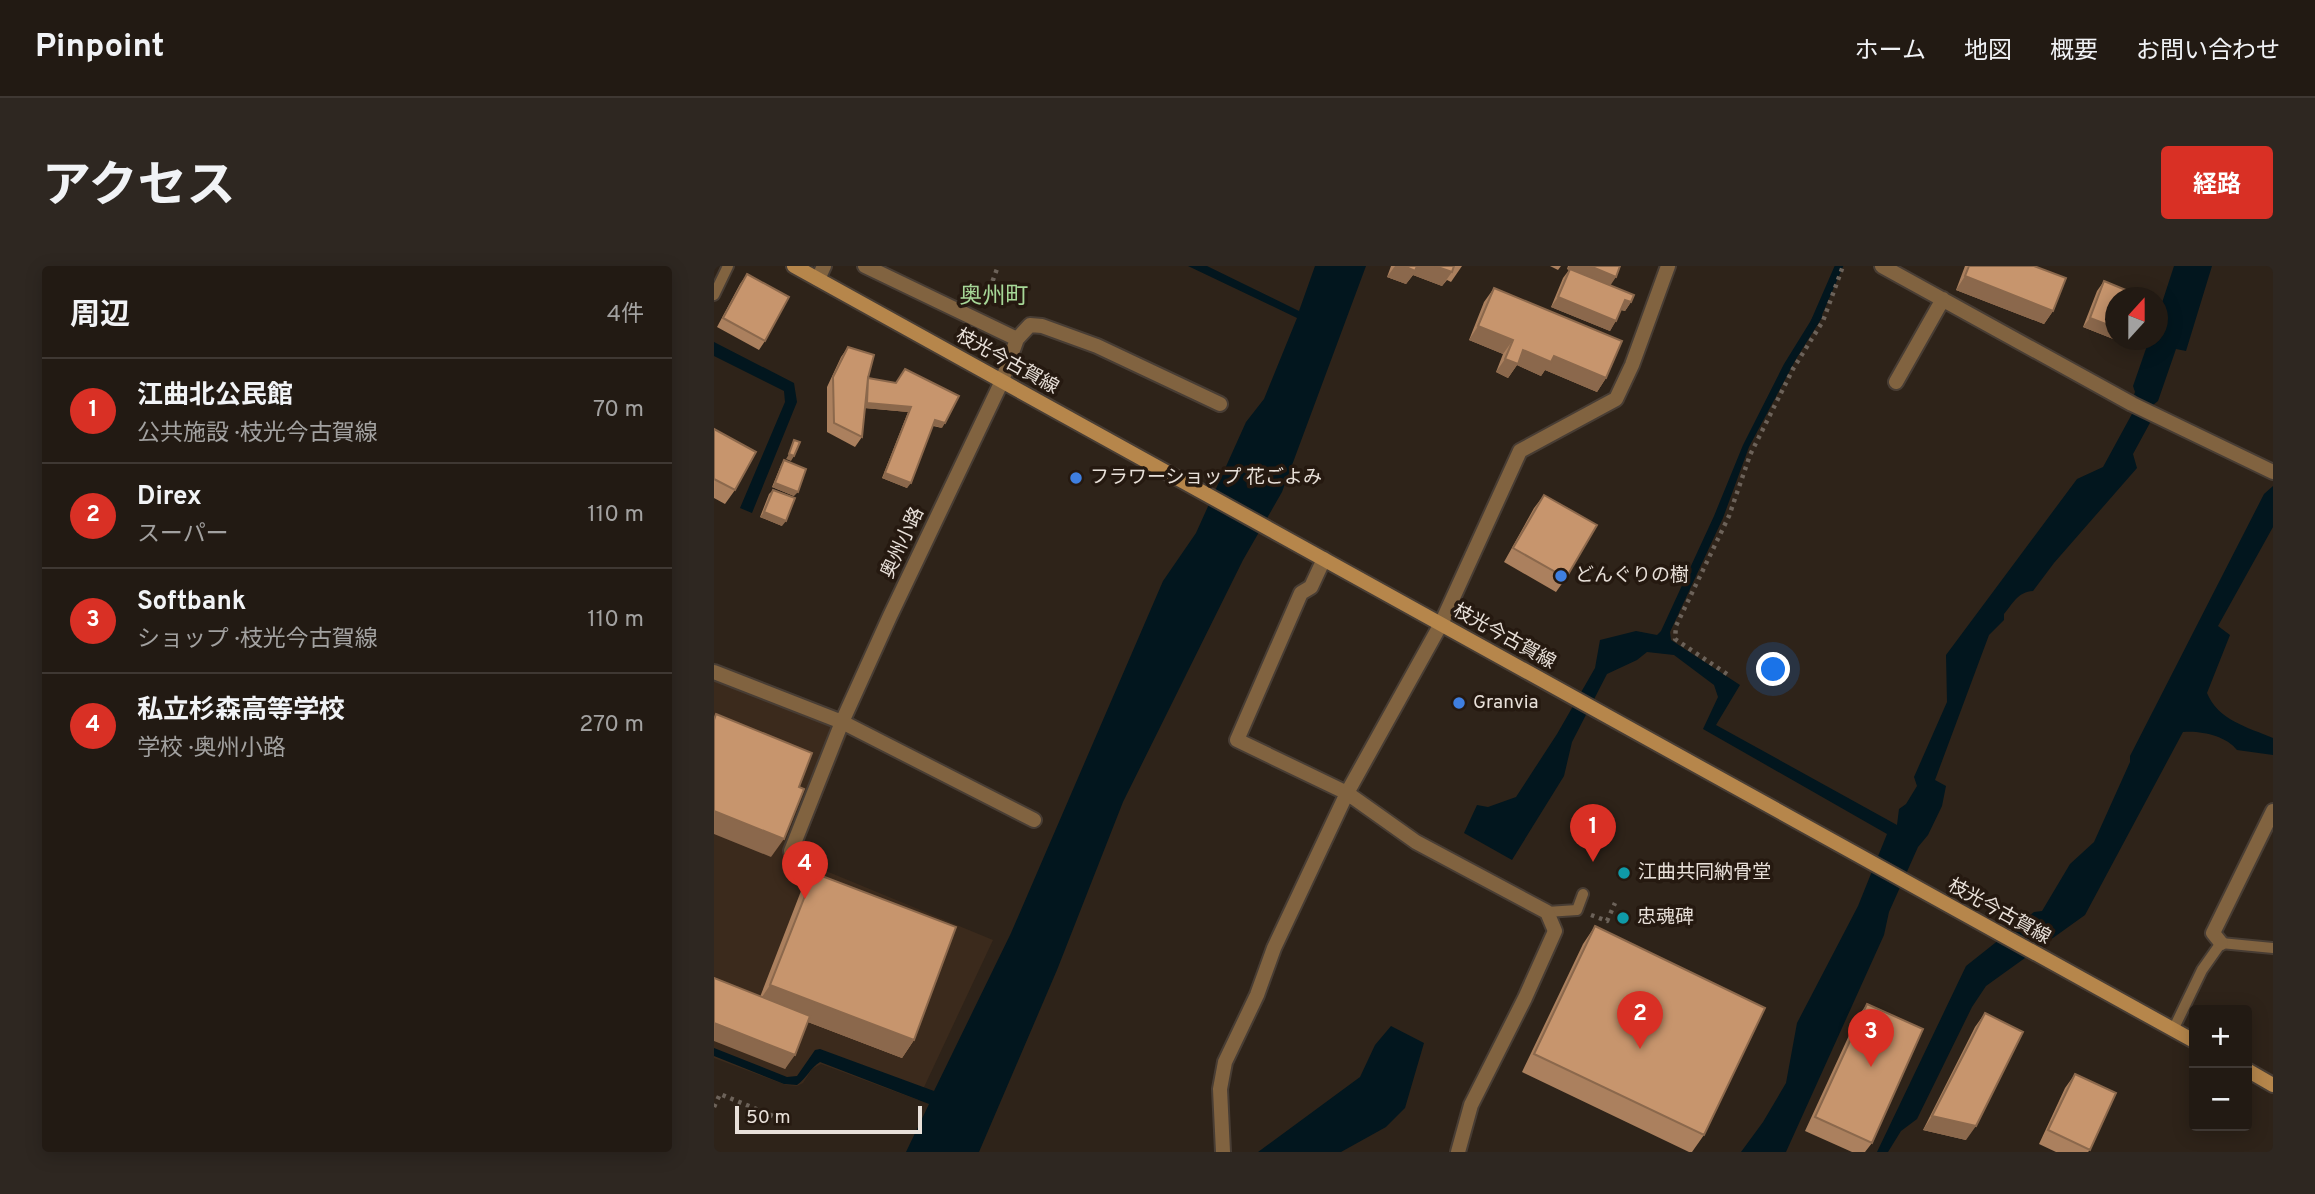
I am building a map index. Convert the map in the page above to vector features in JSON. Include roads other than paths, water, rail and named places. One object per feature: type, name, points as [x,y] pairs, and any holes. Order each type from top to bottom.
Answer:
[{"type":"main road","name":"枝光今古賀線","points":[[794,266],[821,273],[1002,381],[2189,1038]]},
{"type":"main road","points":[[2252,1073],[2273,1085]]},
{"type":"street","points":[[865,266],[1017,339],[1030,325],[1042,326],[1097,346],[1220,404]]},
{"type":"street","points":[[1223,1152],[1220,1089],[1225,1062],[1257,995],[1274,948],[1347,793],[1441,624],[1520,451],[1616,399],[1632,365],[1668,266]]},
{"type":"street","points":[[1882,266],[2132,404],[2272,471]]},
{"type":"street","points":[[1896,382],[1943,299]]},
{"type":"street","name":"奥州小路","points":[[791,851],[842,722],[1002,381],[1017,339]]},
{"type":"street","points":[[1324,559],[1311,587],[1301,593],[1237,740],[1347,793],[1416,842],[1547,912],[1555,931],[1525,998],[1471,1105],[1458,1152]]},
{"type":"street","points":[[714,672],[842,722],[1034,820]]},
{"type":"street","points":[[2221,943],[2213,933],[2273,811]]},
{"type":"lane","points":[[714,295],[729,266]]},
{"type":"lane","points":[[1547,912],[1577,910],[1583,894]]},
{"type":"lane","points":[[2173,1030],[2202,970],[2221,943],[2273,948]]},
{"type":"water","points":[[1188,266],[1207,266],[1299,311],[1315,266],[1366,266],[1282,492],[1243,560],[1123,802],[1057,970],[979,1152],[906,1152],[929,1104],[820,1062],[797,1085],[784,1084],[714,1056],[714,1048],[787,1077],[797,1076],[815,1050],[820,1049],[934,1091],[1011,933],[1163,581],[1196,533],[1246,422],[1264,399],[1297,318]]},
{"type":"water","points":[[2174,266],[2212,266],[2186,351],[2176,349],[2158,401],[2153,405],[2151,421],[2133,454],[2137,468],[2033,591],[2023,593],[2016,599],[2004,614],[2004,620],[1989,635],[1935,780],[1946,786],[1942,806],[1928,835],[1918,847],[1889,912],[1884,935],[1786,1152],[1741,1152],[1786,1083],[1797,1023],[1858,906],[1887,834],[1703,729],[1718,697],[1714,685],[1674,655],[1647,652],[1637,660],[1607,674],[1572,742],[1564,776],[1512,860],[1464,833],[1477,805],[1488,807],[1516,797],[1595,668],[1600,640],[1636,631],[1657,635],[1661,631],[1714,516],[1743,445],[1784,364],[1818,309],[1823,316],[1796,359],[1749,447],[1723,518],[1670,632],[1671,640],[1740,685],[1716,725],[1897,825],[1899,809],[1906,804],[1917,786],[1914,777],[1947,702],[1946,655],[2077,479],[2103,467],[2133,412],[2138,397],[2134,395],[2133,386],[2146,350],[2168,350],[2167,287]]},
{"type":"water","points":[[714,342],[794,383],[797,402],[752,513],[740,508],[785,402],[784,391],[714,356]]},
{"type":"water","points":[[2273,486],[2273,527],[2218,626],[2230,635],[2207,693],[2218,710],[2226,716],[2273,738],[2273,755],[2237,750],[2227,741],[2213,735],[2183,732],[2085,915],[1986,986],[1972,1007],[1917,1119],[1901,1131],[1888,1152],[1877,1152],[1966,966],[2034,912],[2042,911],[2070,864],[2094,842],[2130,762],[2130,756],[2264,494]]},
{"type":"water","points":[[1391,1026],[1424,1043],[1405,1108],[1386,1127],[1341,1152],[1258,1152],[1360,1077],[1375,1045]]},
{"type":"waterway","points":[[1815,321],[1839,266]]},
{"type":"place","name":"フラワーショップ 花ごよみ","points":[[1076,478]]},
{"type":"place","name":"どんぐりの樹","points":[[1561,576]]},
{"type":"place","name":"Granvia","points":[[1459,703]]},
{"type":"place","name":"江曲北公民館","points":[[1593,862]]},
{"type":"place","name":"江曲共同納骨堂","points":[[1624,873]]},
{"type":"place","name":"私立杉森高等学校","points":[[805,899]]},
{"type":"place","name":"忠魂碑","points":[[1623,918]]},
{"type":"place","name":"Direx","points":[[1640,1049]]},
{"type":"place","name":"Softbank","points":[[1871,1067]]},
{"type":"district","name":"奥州町","points":[[994,297]]}]
